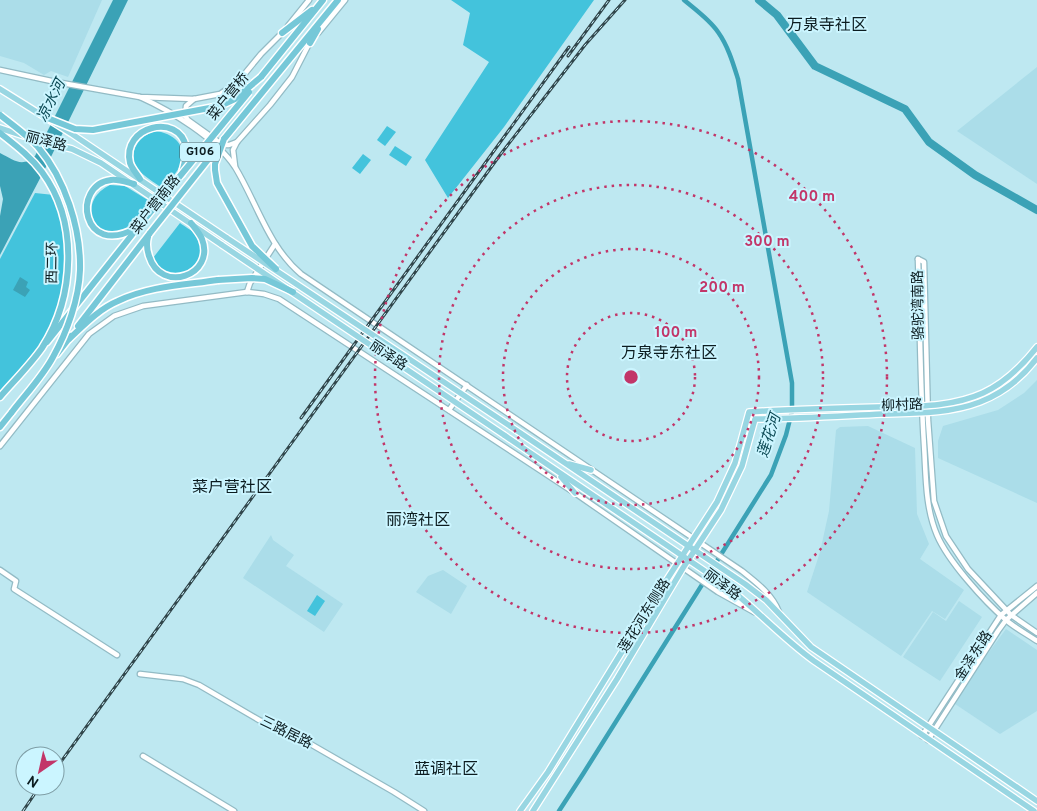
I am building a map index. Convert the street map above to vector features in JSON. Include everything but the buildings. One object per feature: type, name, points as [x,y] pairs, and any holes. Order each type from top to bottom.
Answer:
[{"type":"highway","points":[[282,33],[322,1]]},
{"type":"highway","name":"G106","points":[[261,77],[322,1]]},
{"type":"highway","points":[[310,43],[336,3]]},
{"type":"highway","name":"菜户营南路","points":[[53,358],[259,95],[336,3]]},
{"type":"highway","points":[[46,117],[76,129],[93,130],[220,106],[236,99],[261,77]]},
{"type":"highway","name":"菜户营桥","points":[[139,226],[261,77]]},
{"type":"highway","name":"西二环","points":[[0,115],[36,146],[56,174],[69,205],[78,237],[80,271],[76,297],[68,324],[53,358],[0,427]]},
{"type":"highway","points":[[140,180],[132,168],[130,156],[132,143],[142,132],[152,127],[163,126],[174,131],[184,142],[186,148],[182,174]]},
{"type":"highway","name":"西二环","points":[[0,133],[22,150],[42,172],[62,215],[68,246],[68,280],[61,307],[42,348],[0,397]]},
{"type":"highway","points":[[224,139],[215,164],[217,183],[252,246],[276,269]]},
{"type":"highway","points":[[134,184],[110,180],[102,183],[90,195],[86,212],[93,227],[101,234],[119,236],[139,226]]},
{"type":"highway","points":[[150,233],[147,251],[150,262],[163,275],[178,278],[188,275],[198,268],[204,254],[202,239],[191,223]]},
{"type":"highway","name":"菜户营南路","points":[[42,348],[139,226]]},
{"type":"highway","points":[[69,339],[100,311],[117,301],[152,290],[218,280],[252,278],[265,280],[293,292]]},
{"type":"main road","name":"丽泽路","points":[[0,89],[46,117],[276,269],[698,552],[759,594],[811,647],[1037,801]]},
{"type":"main road","name":"丽泽路","points":[[0,128],[39,141],[72,149],[101,163],[134,184],[724,584],[807,657],[1034,811]]},
{"type":"main road","name":"柳村路","points":[[749,412],[958,402],[982,394],[995,387],[1017,370],[1037,347]]},
{"type":"main road","name":"柳村路","points":[[755,418],[925,412],[963,407],[994,396],[1018,379],[1037,358]]},
{"type":"main road","name":"莲花河东侧路","points":[[533,811],[617,679],[680,566],[682,556],[717,502],[728,481],[740,449],[749,412]]},
{"type":"main road","name":"莲花河东侧路","points":[[520,811],[548,772],[680,566],[698,552],[734,486],[742,466],[755,418]]},
{"type":"main road","points":[[565,463],[591,470]]},
{"type":"main road","points":[[552,469],[575,493]]},
{"type":"street","points":[[0,70],[140,97],[194,99],[220,94],[238,82],[309,0]]},
{"type":"street","points":[[194,99],[186,106],[185,116],[188,120],[223,145],[236,142],[270,105],[292,77],[310,43],[345,0]]},
{"type":"street","name":"丽泽路","points":[[140,97],[174,115],[220,148],[235,168],[275,244],[289,263],[301,274],[467,384],[734,566],[769,595],[776,604],[780,614]]},
{"type":"street","points":[[235,168],[234,150],[236,142]]},
{"type":"street","points":[[247,292],[250,283],[275,244]]},
{"type":"street","name":"骆驼湾南路","points":[[925,405],[918,259],[924,262],[928,507],[937,536],[958,568],[1001,615],[1037,641]]},
{"type":"street","name":"丽泽路","points":[[0,446],[88,334],[114,316],[143,306],[247,292],[264,294],[279,299],[575,493],[718,592],[760,615]]},
{"type":"street","points":[[449,410],[467,384]]},
{"type":"street","name":"骆驼湾南路","points":[[925,412],[934,501],[946,536],[968,569],[1006,610],[1037,633]]},
{"type":"street","points":[[0,570],[16,580],[14,589],[117,655]]},
{"type":"street","name":"金泽东路","points":[[931,729],[1001,615],[1037,586]]},
{"type":"street","name":"金泽东路","points":[[925,738],[1006,620],[1037,593]]},
{"type":"street","name":"三路居路","points":[[140,674],[183,679],[198,685],[259,720],[307,742],[424,811]]},
{"type":"street","points":[[144,756],[234,811]]},
{"type":"shaded area","points":[[0,0],[102,0],[68,77],[51,71],[44,75],[24,63],[0,56]]},
{"type":"shaded area","points":[[113,0],[128,0],[47,165],[0,255],[0,216],[3,199],[0,186],[0,153],[18,162],[26,162],[35,156]]},
{"type":"shaded area","points":[[451,0],[594,0],[504,127],[448,198],[425,160],[489,62],[463,45],[470,13]]},
{"type":"shaded area","points":[[1037,67],[1037,184],[957,131]]},
{"type":"shaded area","points":[[387,126],[396,132],[385,146],[377,140]]},
{"type":"shaded area","points":[[156,131],[173,137],[180,145],[183,157],[180,166],[162,188],[139,171],[134,162],[134,150],[140,140]]},
{"type":"shaded area","points":[[395,146],[412,157],[406,166],[389,155]]},
{"type":"shaded area","points":[[363,154],[371,160],[360,174],[352,168]]},
{"type":"shaded area","points":[[110,185],[125,186],[151,202],[132,226],[124,231],[114,233],[105,231],[98,226],[93,219],[91,210],[93,201],[99,192]]},
{"type":"shaded area","points":[[35,193],[54,195],[68,246],[61,307],[42,348],[0,393],[0,259]]},
{"type":"shaded area","points":[[180,223],[196,235],[201,245],[200,255],[196,264],[188,270],[170,273],[161,268],[153,258]]},
{"type":"shaded area","points":[[20,277],[28,282],[26,287],[30,290],[25,297],[13,290]]},
{"type":"shaded area","points":[[1037,380],[1037,503],[938,458],[938,441],[943,426],[998,410],[1024,393]]},
{"type":"shaded area","points":[[868,426],[915,448],[917,514],[929,544],[920,559],[964,590],[945,619],[932,611],[901,656],[807,592],[820,552],[829,511],[836,430],[840,427]]},
{"type":"shaded area","points":[[271,535],[273,540],[294,555],[286,566],[343,604],[324,632],[243,578]]},
{"type":"shaded area","points":[[443,570],[467,586],[451,614],[416,592],[428,576]]},
{"type":"shaded area","points":[[317,595],[325,601],[315,616],[307,611]]},
{"type":"shaded area","points":[[959,601],[982,617],[940,681],[903,657],[933,612],[946,621]]},
{"type":"shaded area","points":[[1006,629],[1037,650],[1037,711],[1000,734],[952,702]]},
{"type":"waterway","name":"莲花河","points":[[559,811],[771,475],[786,435],[792,411],[792,383],[738,79],[722,37],[707,19],[684,0]]},
{"type":"waterway","points":[[759,0],[777,15],[815,66],[905,109],[929,142],[975,175],[1037,210]]},
{"type":"railway","points":[[568,56],[609,0]]},
{"type":"railway","points":[[65,756],[500,155],[585,45],[625,0]]},
{"type":"railway","points":[[301,418],[569,47]]},
{"type":"railway","points":[[23,811],[33,796]]},
{"type":"district","name":"万泉寺社区","points":[[827,26]]},
{"type":"district","name":"万泉寺东社区","points":[[669,354]]},
{"type":"district","name":"菜户营社区","points":[[232,488]]},
{"type":"district","name":"丽湾社区","points":[[418,521]]},
{"type":"district","name":"蓝调社区","points":[[446,770]]},
{"type":"water label","name":"凉水河","points":[[52,101]]}]
